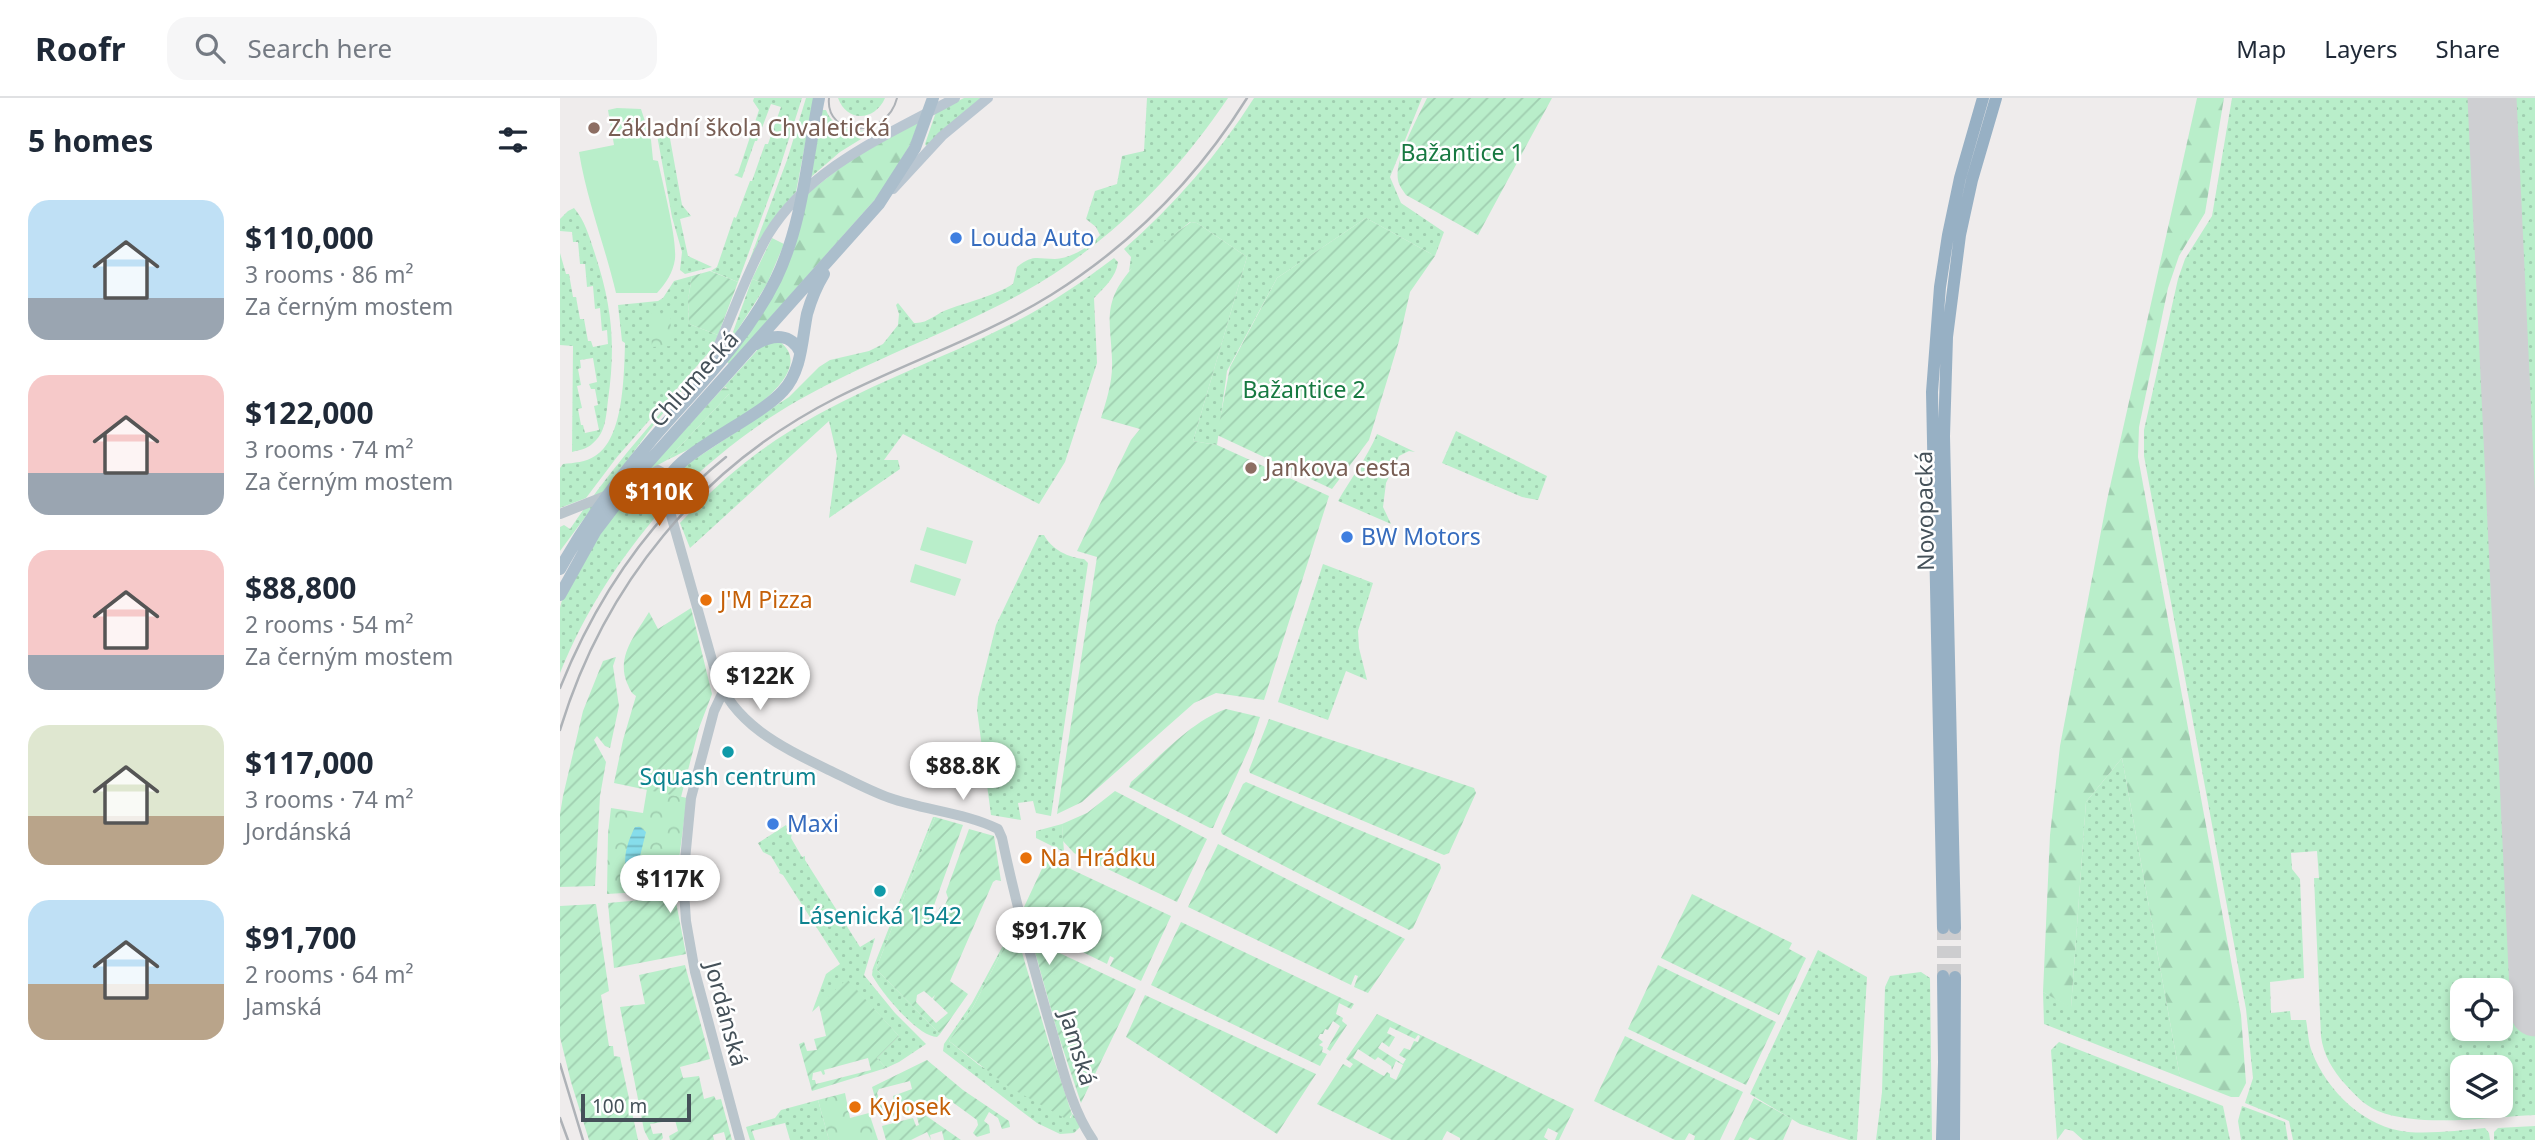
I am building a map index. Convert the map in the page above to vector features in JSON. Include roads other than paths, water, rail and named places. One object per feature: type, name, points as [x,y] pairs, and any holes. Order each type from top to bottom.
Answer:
[{"type":"highway","name":"Novopacká","points":[[1983,98],[1960,178],[1948,235],[1940,287],[1932,391],[1949,928],[1944,436],[1946,351],[1961,235],[1972,180],[1996,98]]},
{"type":"highway","points":[[1941,1140],[1949,976],[1954,1140]]},
{"type":"main road","name":"Chlumecká","points":[[560,569],[612,488],[737,341],[764,301],[781,267],[794,229],[819,98]]},
{"type":"main road","name":"Chlumecká","points":[[560,595],[585,549],[618,499],[879,204],[920,138],[933,98]]},
{"type":"main road","points":[[699,385],[726,333],[759,252],[790,205],[812,183],[841,161],[955,98]]},
{"type":"main road","points":[[879,204],[942,136],[988,98]]},
{"type":"main road","points":[[657,481],[687,457],[746,421],[783,392],[793,375],[814,292],[844,245]]},
{"type":"main road","points":[[750,347],[768,337],[777,336],[792,342],[800,352]]},
{"type":"street","points":[[560,514],[657,481],[683,554],[723,692]]},
{"type":"street","name":"Jamská","points":[[723,692],[750,722],[783,747],[889,797],[998,829],[1028,950],[1060,1057],[1080,1117],[1093,1140]]},
{"type":"street","name":"Jordánská","points":[[723,692],[714,711],[691,798],[684,891],[695,972],[740,1140]]},
{"type":"water","points":[[635,827],[646,832],[640,856],[641,876],[637,882],[630,880],[625,860]]},
{"type":"tunnel","points":[[1943,928],[1943,976]]},
{"type":"tunnel","points":[[1955,928],[1955,977]]},
{"type":"tram line","points":[[829,98],[830,111],[837,121],[858,128],[870,127],[882,121],[897,98]]},
{"type":"railway","points":[[560,730],[579,677],[603,627],[631,579],[664,535],[701,495],[742,459],[787,426],[863,385],[999,324],[1051,295],[1080,275],[1135,232],[1160,208],[1207,155],[1247,98]]},
{"type":"railway","points":[[560,688],[590,623],[628,562],[673,506],[726,457]]},
{"type":"railway","points":[[560,1064],[583,1140]]},
{"type":"railway","points":[[560,1118],[568,1140]]},
{"type":"place","name":"Základní škola Chvaletická","points":[[594,128]]},
{"type":"place","name":"Louda Auto","points":[[956,238]]},
{"type":"place","name":"Jankova cesta","points":[[1251,468]]},
{"type":"place","name":"BW Motors","points":[[1347,537]]},
{"type":"place","name":"J'M Pizza","points":[[706,600]]},
{"type":"place","name":"Squash centrum","points":[[728,752]]},
{"type":"place","name":"Maxi","points":[[773,824]]},
{"type":"place","name":"Na Hrádku","points":[[1026,858]]},
{"type":"place","name":"Lásenická 1542","points":[[880,891]]},
{"type":"place","name":"Kyjosek","points":[[855,1107]]},
{"type":"park label","name":"Bažantice 1","points":[[1462,153]]},
{"type":"park label","name":"Bažantice 2","points":[[1304,390]]}]
